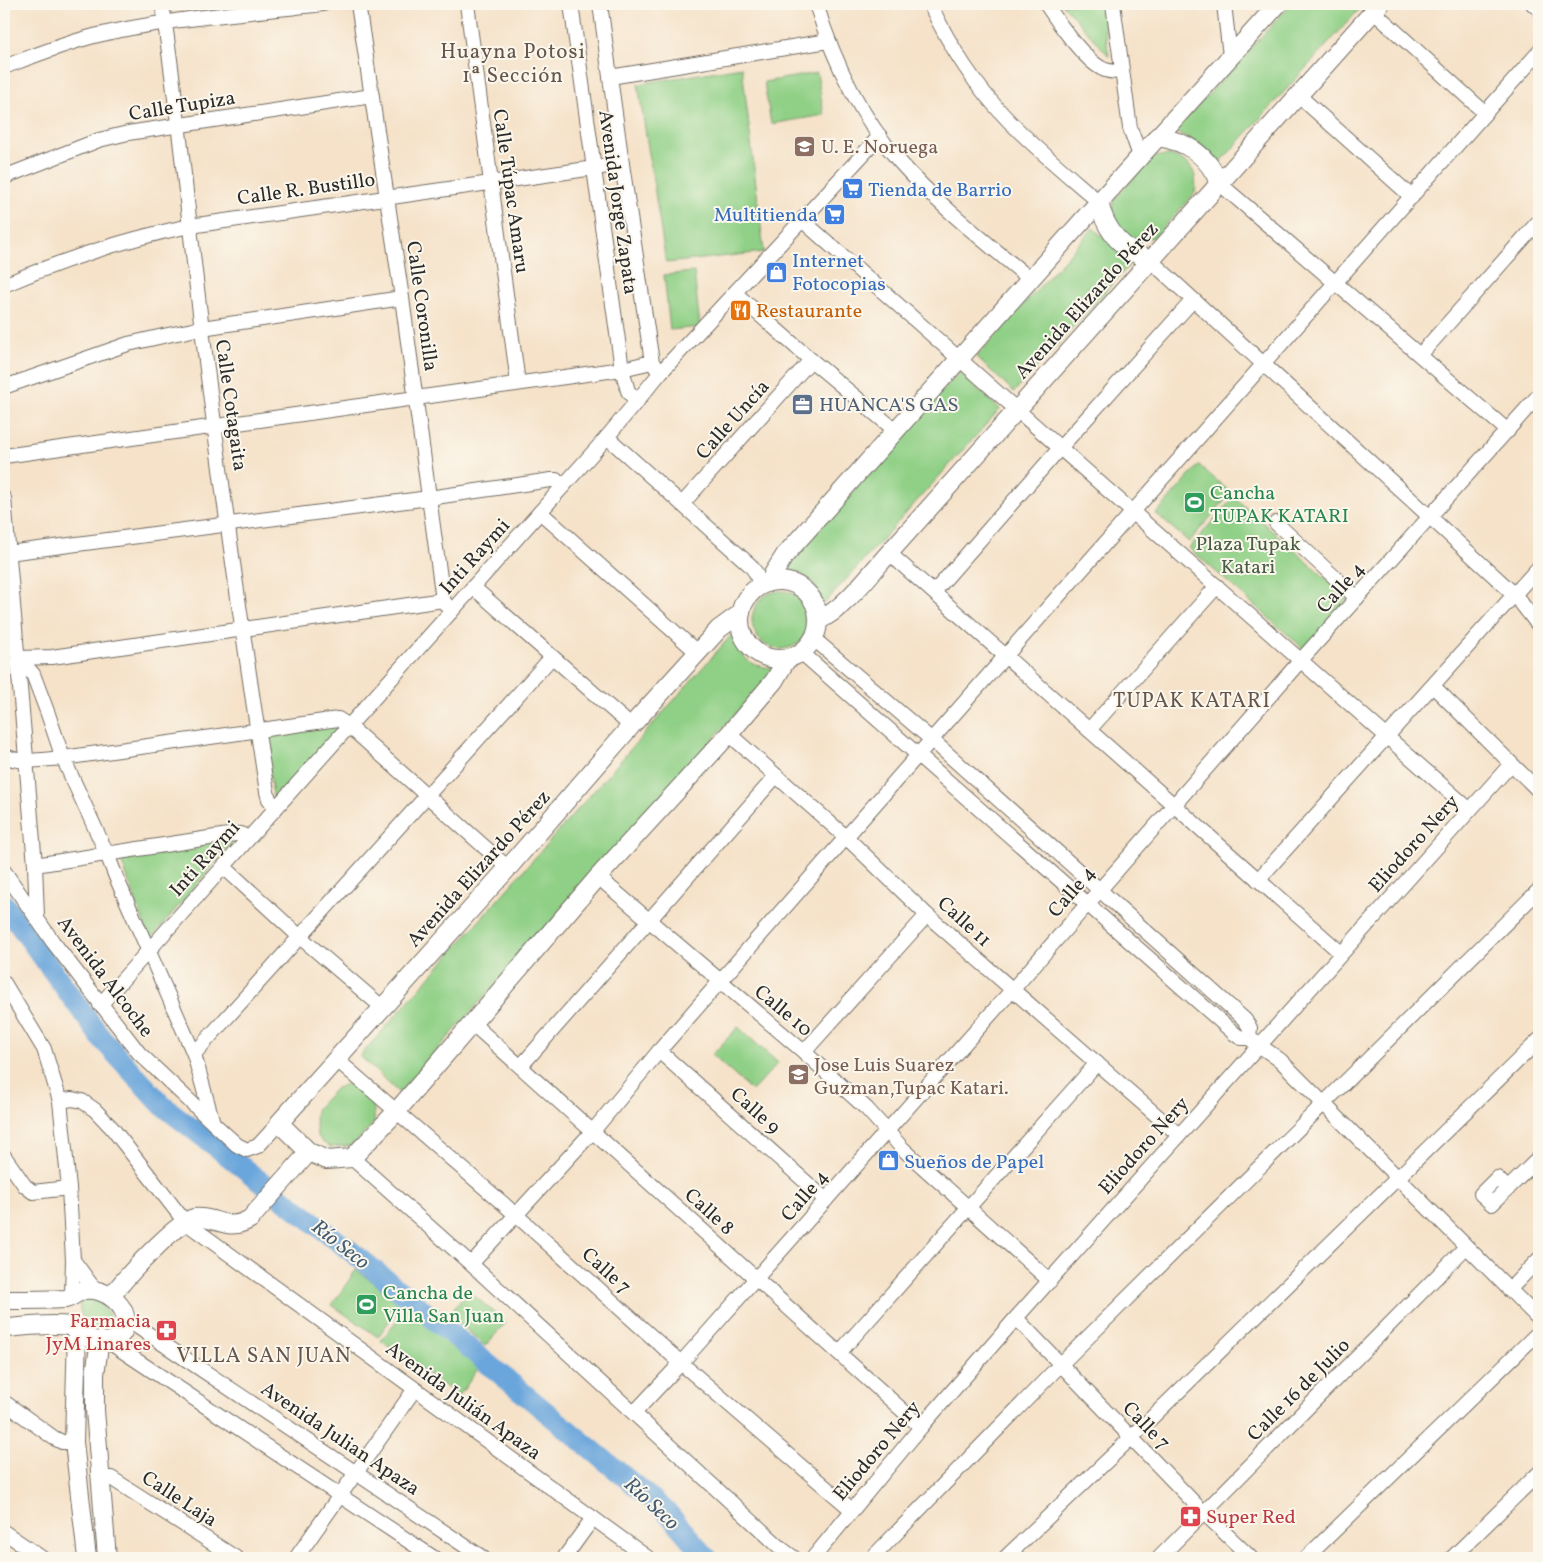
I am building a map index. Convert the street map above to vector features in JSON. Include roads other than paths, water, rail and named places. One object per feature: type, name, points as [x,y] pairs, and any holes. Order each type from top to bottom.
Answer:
[{"type":"main road","points":[[795,656],[780,660],[765,657],[752,649],[741,629],[740,613],[745,600],[766,583],[785,555],[1278,4]]},
{"type":"main road","name":"Avenida Elizardo Pérez","points":[[819,620],[838,608],[889,553],[1377,8]]},
{"type":"main road","points":[[1157,137],[1176,140],[1192,148],[1211,167],[1219,183]]},
{"type":"main road","points":[[1099,202],[1106,225],[1116,238],[1128,250],[1150,260]]},
{"type":"main road","points":[[279,1123],[309,1152],[328,1160],[352,1158],[396,1112],[598,877],[729,734],[795,656],[814,639],[819,620],[816,605],[807,592],[795,584],[780,580],[766,583]]},
{"type":"main road","name":"Avenida Elizardo Pérez","points":[[279,1123],[508,868],[631,726],[719,629],[740,613]]},
{"type":"main road","points":[[103,1293],[130,1272],[185,1222],[194,1218],[204,1218],[233,1225],[241,1224],[250,1219],[309,1152]]},
{"type":"main road","points":[[4,1300],[71,1297],[88,1289],[103,1293],[121,1306],[126,1319],[125,1327],[117,1340],[104,1341],[92,1340],[74,1329],[54,1326],[4,1328]]},
{"type":"main road","points":[[71,1297],[66,1315],[74,1329],[74,1442],[87,1558]]},
{"type":"main road","points":[[104,1341],[95,1374],[95,1410],[107,1558]]},
{"type":"street","name":"Calle Cotagaita","points":[[162,4],[179,125],[202,328],[257,730],[269,799],[276,808]]},
{"type":"street","points":[[4,67],[92,37],[165,22],[323,4]]},
{"type":"street","name":"Calle Coronilla","points":[[358,4],[402,298],[429,498],[447,606]]},
{"type":"street","name":"Calle Túpac Amaru","points":[[467,4],[518,383]]},
{"type":"street","name":"Avenida Jorge Zapata","points":[[571,4],[622,369],[628,391],[636,402]]},
{"type":"street","name":"Avenida Jorge Zapata","points":[[600,4],[652,362]]},
{"type":"street","points":[[816,4],[828,41],[843,77],[858,105],[900,162],[953,214],[1030,279]]},
{"type":"street","points":[[930,4],[957,56],[989,99],[1009,121],[1099,202]]},
{"type":"street","points":[[1046,4],[1077,45],[1094,63],[1102,69],[1122,72]]},
{"type":"street","points":[[1112,4],[1130,128],[1140,156]]},
{"type":"street","points":[[1224,4],[1230,56]]},
{"type":"street","points":[[1532,4],[1539,10]]},
{"type":"street","points":[[1377,8],[1485,113]]},
{"type":"street","points":[[610,77],[828,41]]},
{"type":"street","points":[[471,1264],[593,1131],[659,1051],[918,755],[1539,52]]},
{"type":"street","points":[[1298,95],[1412,197]]},
{"type":"street","name":"Calle Tupiza","points":[[4,177],[99,140],[128,133],[372,96]]},
{"type":"street","name":"Inti Raymi","points":[[100,1005],[349,726],[447,606],[473,587],[662,372],[880,136]]},
{"type":"street","name":"Calle R. Bustillo","points":[[4,285],[58,262],[86,253],[146,235],[190,226],[622,164]]},
{"type":"street","points":[[1219,183],[1508,431]]},
{"type":"street","points":[[802,220],[1470,810]]},
{"type":"street","points":[[1420,355],[1539,221]]},
{"type":"street","points":[[1150,260],[1515,595],[1539,626]]},
{"type":"street","points":[[735,293],[896,430]]},
{"type":"street","points":[[4,387],[128,344],[202,328],[402,298]]},
{"type":"street","points":[[934,592],[1193,300]]},
{"type":"street","name":"Calle Uncía","points":[[682,504],[812,360]]},
{"type":"street","points":[[4,456],[622,369],[652,362],[662,372]]},
{"type":"street","name":"Calle 4","points":[[634,1413],[756,1280],[1301,660],[1539,395]]},
{"type":"street","points":[[606,437],[750,565],[766,583]]},
{"type":"street","points":[[8,553],[429,498],[551,480],[556,480],[564,485]]},
{"type":"street","name":"Avenida Alcoche","points":[[4,498],[8,553],[7,580],[19,658],[35,865],[37,916],[53,942],[139,1053],[237,1145],[247,1150],[258,1146],[279,1123]]},
{"type":"street","points":[[540,512],[698,652]]},
{"type":"street","points":[[1276,523],[1357,598]]},
{"type":"street","points":[[889,553],[1341,953]]},
{"type":"street","points":[[1258,880],[1539,567]]},
{"type":"street","points":[[1090,730],[1217,586]]},
{"type":"street","points":[[473,587],[631,726]]},
{"type":"street","points":[[19,658],[52,657],[243,628],[447,606]]},
{"type":"street","points":[[814,639],[932,740],[1245,1020],[1254,1041]]},
{"type":"street","points":[[795,656],[918,755],[1235,1034],[1241,1038],[1254,1041],[1280,1060],[1539,1319]]},
{"type":"street","points":[[194,1054],[552,657]]},
{"type":"street","points":[[19,658],[33,674],[63,758],[194,1054],[213,1124]]},
{"type":"street","points":[[1433,686],[1539,791]]},
{"type":"street","points":[[4,755],[9,758],[26,760],[63,758],[338,719],[349,726],[427,794],[508,868]]},
{"type":"street","name":"Calle 11","points":[[729,734],[847,838],[927,914],[1012,990],[1179,1135]]},
{"type":"street","name":"Eliodoro Nery","points":[[813,1558],[921,1427],[1179,1135],[1254,1041],[1341,953],[1511,764]]},
{"type":"street","points":[[521,1066],[776,776]]},
{"type":"street","points":[[35,865],[235,834],[241,834],[248,839]]},
{"type":"street","points":[[224,867],[300,937],[382,1007]]},
{"type":"street","points":[[4,871],[37,916]]},
{"type":"street","name":"Calle 10","points":[[598,877],[700,962],[720,982],[804,1052],[868,1109],[903,1149],[1050,1281]]},
{"type":"street","points":[[872,1558],[1061,1364],[1539,890]]},
{"type":"street","points":[[804,1052],[927,914]]},
{"type":"street","points":[[4,983],[44,1049],[60,1101],[69,1188],[73,1260],[71,1297]]},
{"type":"street","name":"Calle 8","points":[[473,1024],[921,1427]]},
{"type":"street","points":[[1005,1558],[1132,1437],[1397,1177],[1537,1047]]},
{"type":"street","name":"Calle 9","points":[[659,1051],[826,1200]]},
{"type":"street","name":"Calle 7","points":[[336,1059],[515,1214],[681,1363],[852,1510]]},
{"type":"street","points":[[839,1353],[1097,1064]]},
{"type":"street","name":"Avenida Julián Apaza","points":[[60,1101],[72,1099],[82,1101],[96,1110],[185,1222],[648,1558]]},
{"type":"street","points":[[4,1156],[25,1186],[32,1192],[69,1188]]},
{"type":"street","points":[[352,1158],[794,1558]]},
{"type":"street","points":[[1508,1188],[1539,1158]]},
{"type":"street","name":"Calle 16 de Julio","points":[[1159,1558],[1466,1247]]},
{"type":"street","points":[[1509,1290],[1539,1259]]},
{"type":"street","points":[[73,1260],[103,1293]]},
{"type":"street","name":"Calle 7","points":[[1016,1318],[1204,1513],[1251,1558]]},
{"type":"street","name":"Avenida Julian Apaza","points":[[126,1319],[483,1558]]},
{"type":"street","points":[[1306,1558],[1539,1332]]},
{"type":"street","points":[[104,1341],[434,1558]]},
{"type":"street","points":[[296,1558],[414,1390]]},
{"type":"street","points":[[4,1402],[54,1438],[62,1442],[74,1442]]},
{"type":"street","points":[[1452,1558],[1539,1472]]},
{"type":"street","name":"Calle Laja","points":[[100,1478],[111,1478],[236,1558]]},
{"type":"street","points":[[564,1558],[593,1518]]},
{"type":"street","points":[[4,1532],[42,1558]]},
{"type":"waterway","name":"Río Seco","points":[[4,904],[102,1039],[162,1105],[362,1260],[666,1511],[707,1558]]},
{"type":"place","name":"U. E. Noruega","points":[[805,146]]},
{"type":"place","name":"Tienda de Barrio","points":[[852,189]]},
{"type":"place","name":"Multitienda","points":[[834,214]]},
{"type":"place","name":"Internet Fotocopias","points":[[776,272]]},
{"type":"place","name":"Restaurante","points":[[740,310]]},
{"type":"place","name":"HUANCA'S GAS","points":[[803,404]]},
{"type":"place","name":"Cancha TUPAK KATARI","points":[[1194,503]]},
{"type":"place","name":"Jose Luis Suarez Guzman,Tupac Katari.","points":[[798,1075]]},
{"type":"place","name":"Sueños de Papel","points":[[888,1161]]},
{"type":"place","name":"Cancha de Villa San Juan","points":[[367,1304]]},
{"type":"place","name":"Farmacia JyM Linares","points":[[167,1331]]},
{"type":"place","name":"Super Red","points":[[1190,1516]]},
{"type":"district","name":"Huayna Potosi 1ª Sección","points":[[513,63]]},
{"type":"district","name":"TUPAK KATARI","points":[[1192,700]]},
{"type":"district","name":"VILLA SAN JUAN","points":[[264,1355]]},
{"type":"park label","name":"Plaza Tupak Katari","points":[[1248,554]]}]
